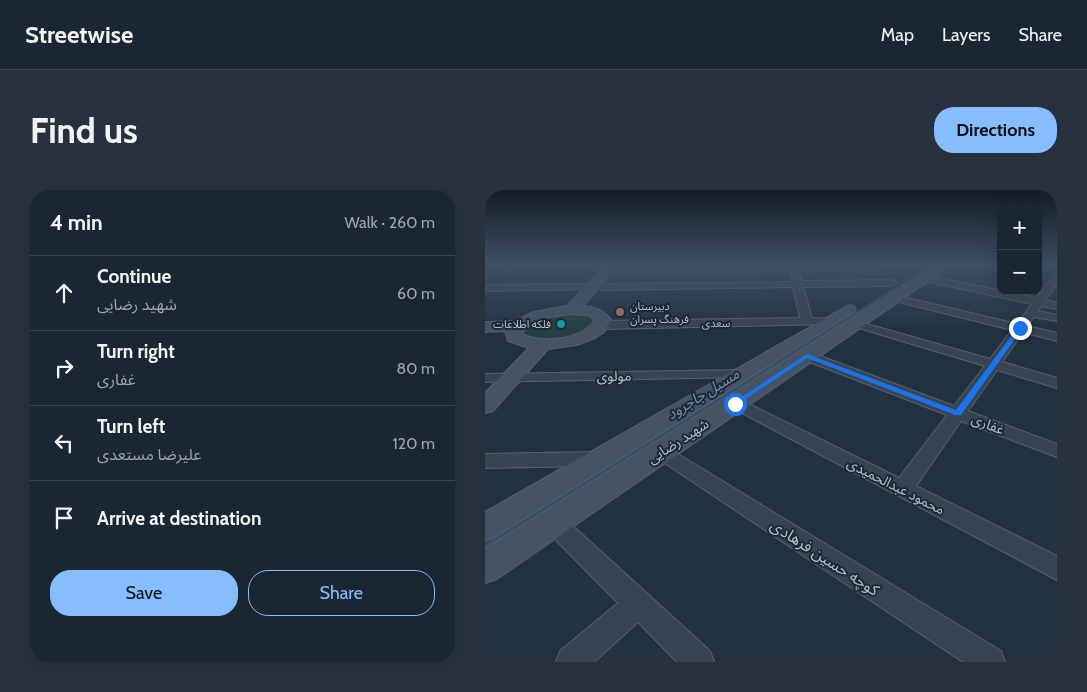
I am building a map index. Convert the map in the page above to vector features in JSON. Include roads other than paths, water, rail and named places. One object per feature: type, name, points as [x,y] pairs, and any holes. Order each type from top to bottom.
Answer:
[{"type":"main road","name":"شهید رضایی","points":[[485,527],[830,321],[892,286]]},
{"type":"main road","name":"شهید رضایی","points":[[485,568],[856,324],[897,286]]},
{"type":"main road","points":[[575,310],[596,287]]},
{"type":"main road","points":[[485,327],[517,326],[535,317],[575,310],[594,312],[601,316],[603,320],[602,325],[591,333],[573,340],[542,345],[519,341],[514,337],[513,332],[517,326]]},
{"type":"main road","points":[[485,406],[542,345]]},
{"type":"street","points":[[485,288],[662,286]]},
{"type":"street","points":[[799,286],[807,322]]},
{"type":"street","points":[[921,286],[1020,328],[1057,337]]},
{"type":"street","points":[[929,286],[971,298]]},
{"type":"street","points":[[936,286],[1035,308],[1057,318]]},
{"type":"street","points":[[902,490],[1035,308],[1048,286]]},
{"type":"street","points":[[1035,308],[1057,306]]},
{"type":"street","name":"سعدی","points":[[602,325],[830,321]]},
{"type":"street","points":[[856,324],[1057,383]]},
{"type":"street","name":"غفاری","points":[[807,356],[1057,451]]},
{"type":"street","name":"مولوی","points":[[485,378],[742,374]]},
{"type":"street","name":"محمود عبدالحمیدی","points":[[735,404],[1057,568]]},
{"type":"street","name":"کوچه حسین فرهادی","points":[[661,452],[989,662]]},
{"type":"street","points":[[485,461],[600,459]]},
{"type":"street","points":[[554,522],[699,662]]},
{"type":"street","points":[[571,662],[639,603]]},
{"type":"waterway","name":"مسیل جاجرود","points":[[863,309],[900,286]]},
{"type":"waterway","name":"مسیل جاجرود","points":[[771,367],[865,308]]},
{"type":"waterway","name":"مسیل جاجرود","points":[[651,441],[773,365]]},
{"type":"waterway","name":"مسیل جاجرود","points":[[497,538],[653,440]]},
{"type":"waterway","name":"مسیل جاجرود","points":[[485,545],[499,536]]},
{"type":"place","name":"دبیرستان فرهنگ پسران","points":[[620,312]]},
{"type":"place","name":"فلکه اطلاعات","points":[[561,324]]}]
